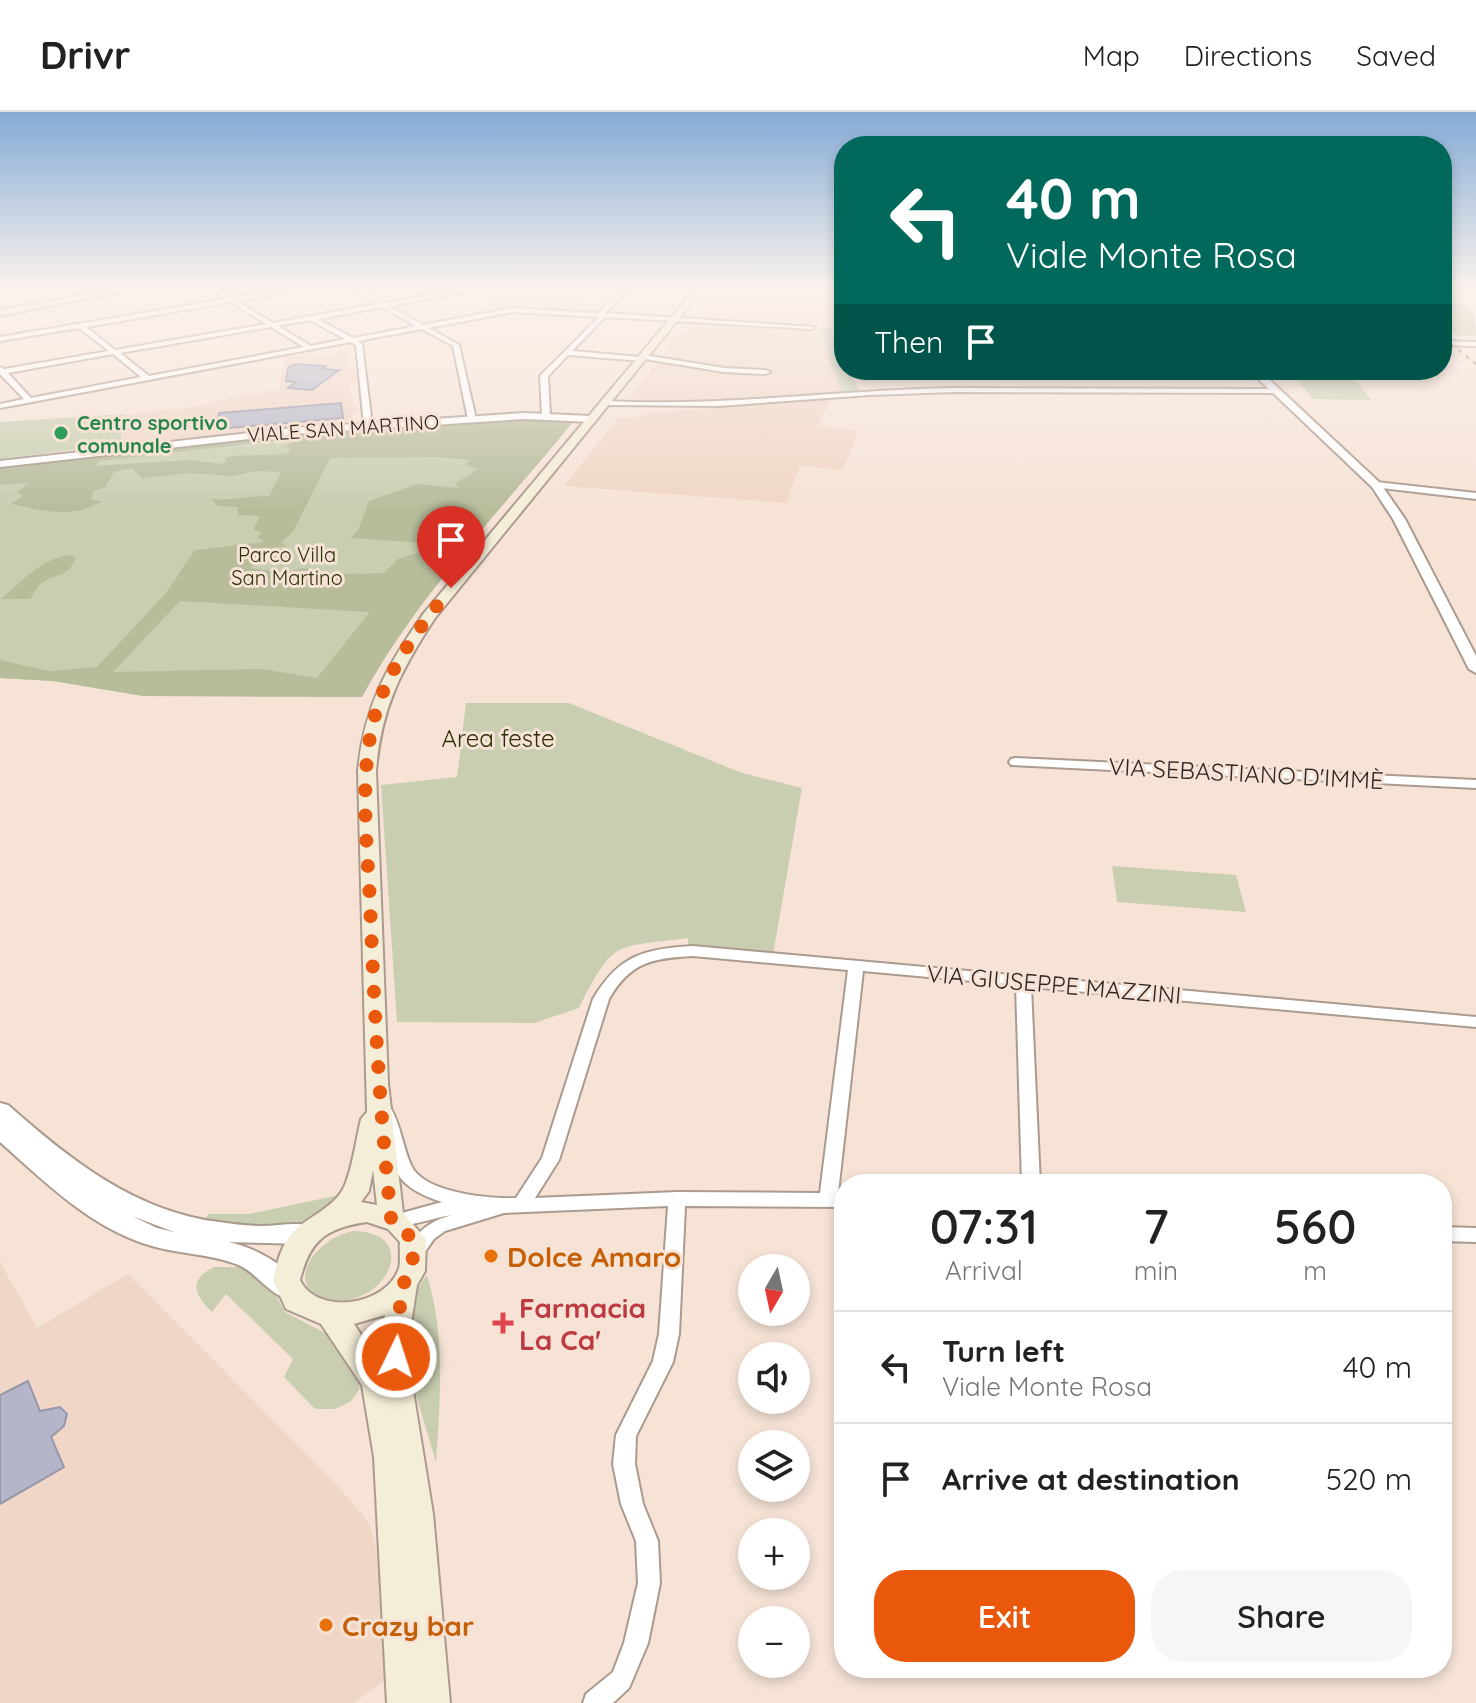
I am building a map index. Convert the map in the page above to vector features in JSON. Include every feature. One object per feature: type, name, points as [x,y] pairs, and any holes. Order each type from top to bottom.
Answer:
[{"type":"main road","points":[[394,1219],[377,1093],[366,821],[374,718],[396,666],[429,616],[639,363]]},
{"type":"main road","points":[[377,1093],[363,1171],[356,1191],[332,1219],[308,1234],[289,1261],[289,1290],[298,1303],[313,1312],[331,1316],[372,1309],[404,1283]]},
{"type":"main road","points":[[332,1219],[367,1212],[394,1219],[413,1239],[415,1252],[404,1283],[395,1336],[397,1378],[420,1551],[433,1703]]},
{"type":"main road","points":[[331,1316],[354,1345],[376,1382],[389,1457],[404,1703]]},
{"type":"street","points":[[1,371],[48,363]]},
{"type":"street","points":[[129,363],[148,379]]},
{"type":"street","points":[[0,406],[230,363]]},
{"type":"street","points":[[361,363],[368,425]]},
{"type":"street","points":[[460,363],[472,419]]},
{"type":"street","points":[[546,416],[544,376],[556,363]]},
{"type":"street","points":[[689,363],[766,372]]},
{"type":"street","points":[[1,371],[30,401]]},
{"type":"street","points":[[1265,380],[1376,485],[1399,519],[1476,669]]},
{"type":"street","points":[[606,403],[663,406],[1035,387],[1277,391]]},
{"type":"street","name":"VIALE SAN MARTINO","points":[[0,464],[233,436],[368,425],[546,416],[591,419]]},
{"type":"street","points":[[1376,485],[1476,496]]},
{"type":"street","name":"VIA SEBASTIANO D'IMMÈ","points":[[1015,762],[1476,784]]},
{"type":"street","name":"VIA GIUSEPPE MAZZINI","points":[[513,1206],[550,1160],[601,999],[613,976],[634,962],[661,952],[693,951],[1476,1022]]},
{"type":"street","points":[[838,1174],[856,966]]},
{"type":"street","points":[[1023,982],[1031,1174]]},
{"type":"street","points":[[377,1093],[394,1126],[403,1168],[409,1179],[434,1191],[485,1203],[513,1206],[677,1199],[834,1199]]},
{"type":"street","points":[[0,1111],[67,1169],[153,1215],[219,1234],[263,1237],[308,1234]]},
{"type":"street","points":[[0,1130],[65,1186],[103,1213],[153,1237],[243,1255],[258,1262],[289,1290]]},
{"type":"street","points":[[595,1703],[621,1680],[636,1643],[649,1583],[647,1541],[632,1504],[624,1464],[626,1435],[663,1362],[669,1334],[677,1199]]},
{"type":"street","points":[[394,1219],[485,1203]]},
{"type":"street","points":[[415,1252],[428,1234],[439,1226],[513,1206]]},
{"type":"street","points":[[1452,1234],[1476,1235]]},
{"type":"street","points":[[430,1661],[447,1703]]},
{"type":"shaded area","points":[[284,363],[347,363],[347,367],[354,368],[357,376],[356,383],[350,384],[352,406],[357,406],[358,412],[352,413],[354,423],[120,444],[125,414],[194,407],[246,394],[279,390]]},
{"type":"shaded area","points":[[656,363],[831,363],[834,380],[837,380],[841,392],[694,402],[627,401]]},
{"type":"shaded area","points":[[831,399],[817,427],[859,430],[843,470],[800,466],[786,503],[564,486],[618,418],[634,418],[645,413]]},
{"type":"shaded area","points":[[0,1262],[37,1328],[128,1274],[339,1487],[369,1523],[377,1552],[385,1680],[354,1703],[0,1703]]},
{"type":"green space","points":[[837,380],[854,380],[859,391],[841,392]]},
{"type":"green space","points":[[1297,380],[1356,380],[1371,400],[1313,399]]},
{"type":"green space","name":"Centro sportivo comunale","points":[[125,414],[120,444],[0,459],[0,422]]},
{"type":"green space","name":"Parco Villa San Martino","points":[[521,419],[573,422],[434,589],[362,697],[143,696],[53,681],[0,678],[0,468],[324,433]]},
{"type":"green space","points":[[521,419],[573,422],[434,589],[362,697],[143,696],[53,681],[0,678],[0,660],[49,671],[97,667],[165,594],[195,550],[264,542],[258,537],[261,532],[253,530],[260,516],[238,515],[238,507],[218,506],[211,499],[269,496],[281,472],[255,471],[233,476],[190,473],[142,478],[132,468],[114,472],[105,487],[93,491],[91,500],[102,501],[79,510],[57,512],[11,504],[23,496],[17,492],[29,483],[0,485],[0,468],[237,440]],"holes":[[[299,438],[285,447],[291,449],[286,454],[232,456],[224,458],[227,461],[221,464],[190,460],[95,466],[99,461]],[[437,457],[470,460],[465,465],[478,469],[456,483],[458,488],[417,484],[369,501],[358,531],[350,538],[427,543],[424,551],[398,559],[384,573],[344,574],[303,568],[284,573],[250,568],[271,548],[286,546],[281,542],[293,532],[330,458]],[[180,601],[369,612],[317,678],[262,669],[113,672]]]},
{"type":"green space","points":[[70,555],[76,558],[70,568],[41,583],[30,599],[1,599],[41,565]]},
{"type":"green space","name":"Area feste","points":[[466,703],[569,703],[742,773],[802,788],[773,954],[688,947],[688,938],[645,943],[619,950],[609,958],[579,1008],[534,1023],[397,1022],[381,785],[457,777]]},
{"type":"green space","points":[[1112,866],[1236,875],[1246,912],[1117,902]]},
{"type":"green space","points":[[349,1193],[314,1223],[269,1231],[203,1224],[208,1214],[249,1214]]},
{"type":"green space","points":[[354,1231],[375,1235],[387,1243],[391,1255],[389,1268],[369,1292],[353,1299],[334,1300],[317,1295],[308,1287],[305,1277],[308,1266],[325,1244]]},
{"type":"green space","points":[[214,1267],[247,1267],[270,1284],[285,1312],[342,1342],[360,1380],[359,1390],[350,1402],[335,1409],[315,1409],[284,1377],[293,1359],[226,1294],[212,1312],[201,1300],[196,1288],[200,1277]]},
{"type":"green space","points":[[427,1275],[439,1345],[436,1463],[410,1369],[406,1331],[410,1304]]},
{"type":"building","points":[[295,364],[339,370],[312,390],[288,388],[296,382],[286,381],[288,368]]},
{"type":"building","points":[[341,403],[343,418],[217,429],[219,413]]},
{"type":"building","points":[[28,1381],[40,1411],[60,1407],[67,1414],[64,1426],[51,1437],[64,1467],[0,1504],[0,1395]]},
{"type":"place","name":"Centro sportivo comunale","points":[[61,433]]},
{"type":"place","name":"Dolce Amaro","points":[[491,1256]]},
{"type":"place","name":"Farmacia La Ca'","points":[[503,1323]]},
{"type":"place","name":"Crazy bar","points":[[326,1625]]},
{"type":"route","points":[[396,1357],[395,1336],[404,1283],[413,1268],[415,1252],[413,1239],[406,1229],[391,1218],[376,1083],[366,821],[367,771],[374,718],[386,686],[408,646],[451,588]]}]
